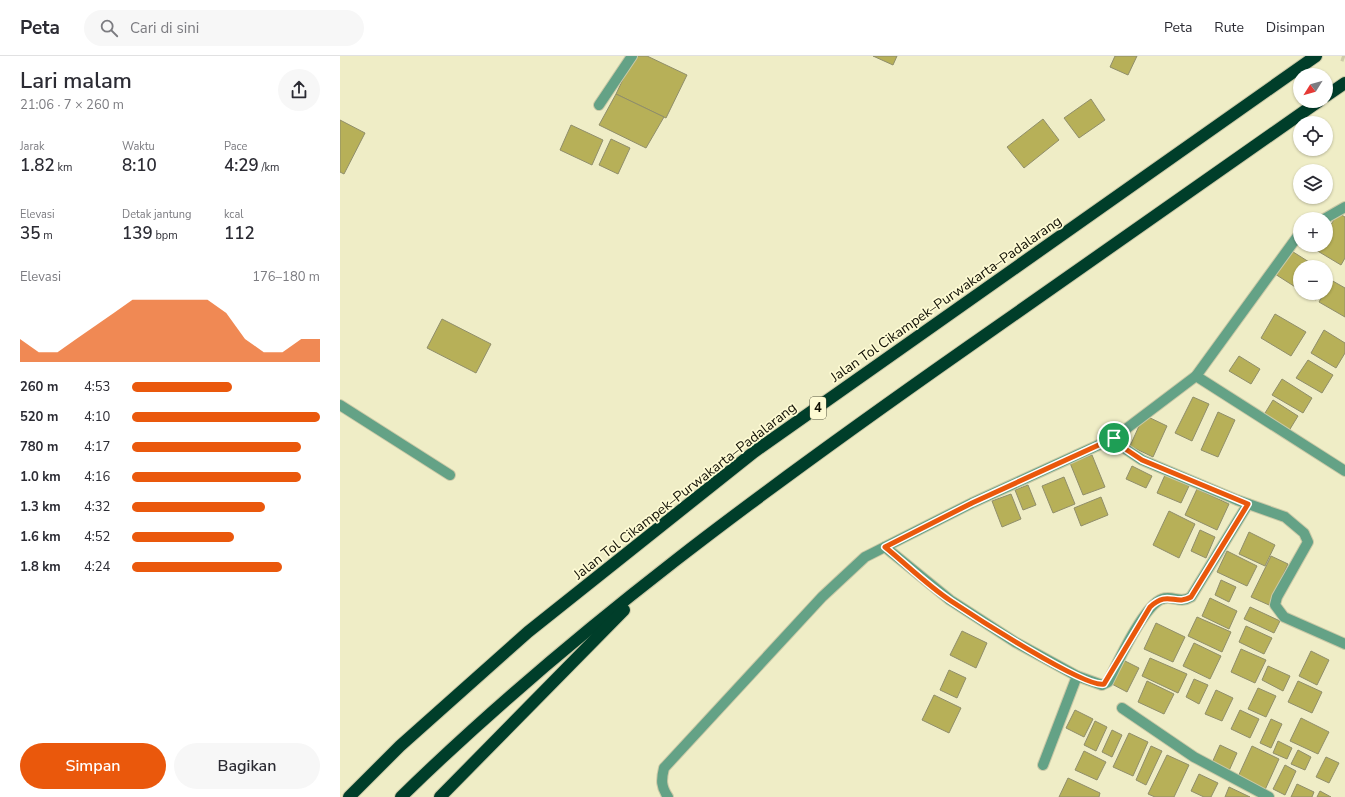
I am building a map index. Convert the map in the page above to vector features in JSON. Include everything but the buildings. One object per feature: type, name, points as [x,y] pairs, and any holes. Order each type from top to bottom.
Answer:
[{"type":"highway","name":"Jalan Tol Cikampek–Purwakarta–Padalarang","points":[[349,797],[400,746],[528,632],[754,452],[1316,56]]},
{"type":"highway","points":[[1333,91],[1345,83]]},
{"type":"highway","points":[[401,797],[550,661],[661,572],[830,444],[1309,108]]},
{"type":"highway","points":[[440,797],[661,572]]},
{"type":"street","points":[[599,105],[632,56]]},
{"type":"street","points":[[1333,214],[1345,207]]},
{"type":"street","points":[[668,797],[662,786],[661,779],[664,768],[822,597],[854,566],[865,557],[972,503],[1114,438],[1196,376],[1293,243]]},
{"type":"street","points":[[1196,376],[1345,471]]},
{"type":"street","points":[[340,405],[450,475]]},
{"type":"street","points":[[1114,438],[1127,450],[1142,460],[1248,504],[1284,517],[1304,533],[1308,542],[1277,597],[1275,605],[1284,617],[1345,644]]},
{"type":"street","points":[[885,547],[950,600],[1015,642],[1077,676],[1098,685],[1106,683],[1150,607],[1162,599],[1170,598],[1182,601],[1191,597],[1248,504]]},
{"type":"street","points":[[1043,765],[1077,676]]},
{"type":"street","points":[[1122,708],[1194,757],[1269,797]]},
{"type":"route","points":[[1114,438],[1127,450],[1142,460],[1248,504],[1191,597],[1182,601],[1170,598],[1162,599],[1150,607],[1130,640],[1108,682],[1102,685],[1098,685],[1077,676],[1015,642],[950,600],[885,547],[972,503],[1114,438]]}]
